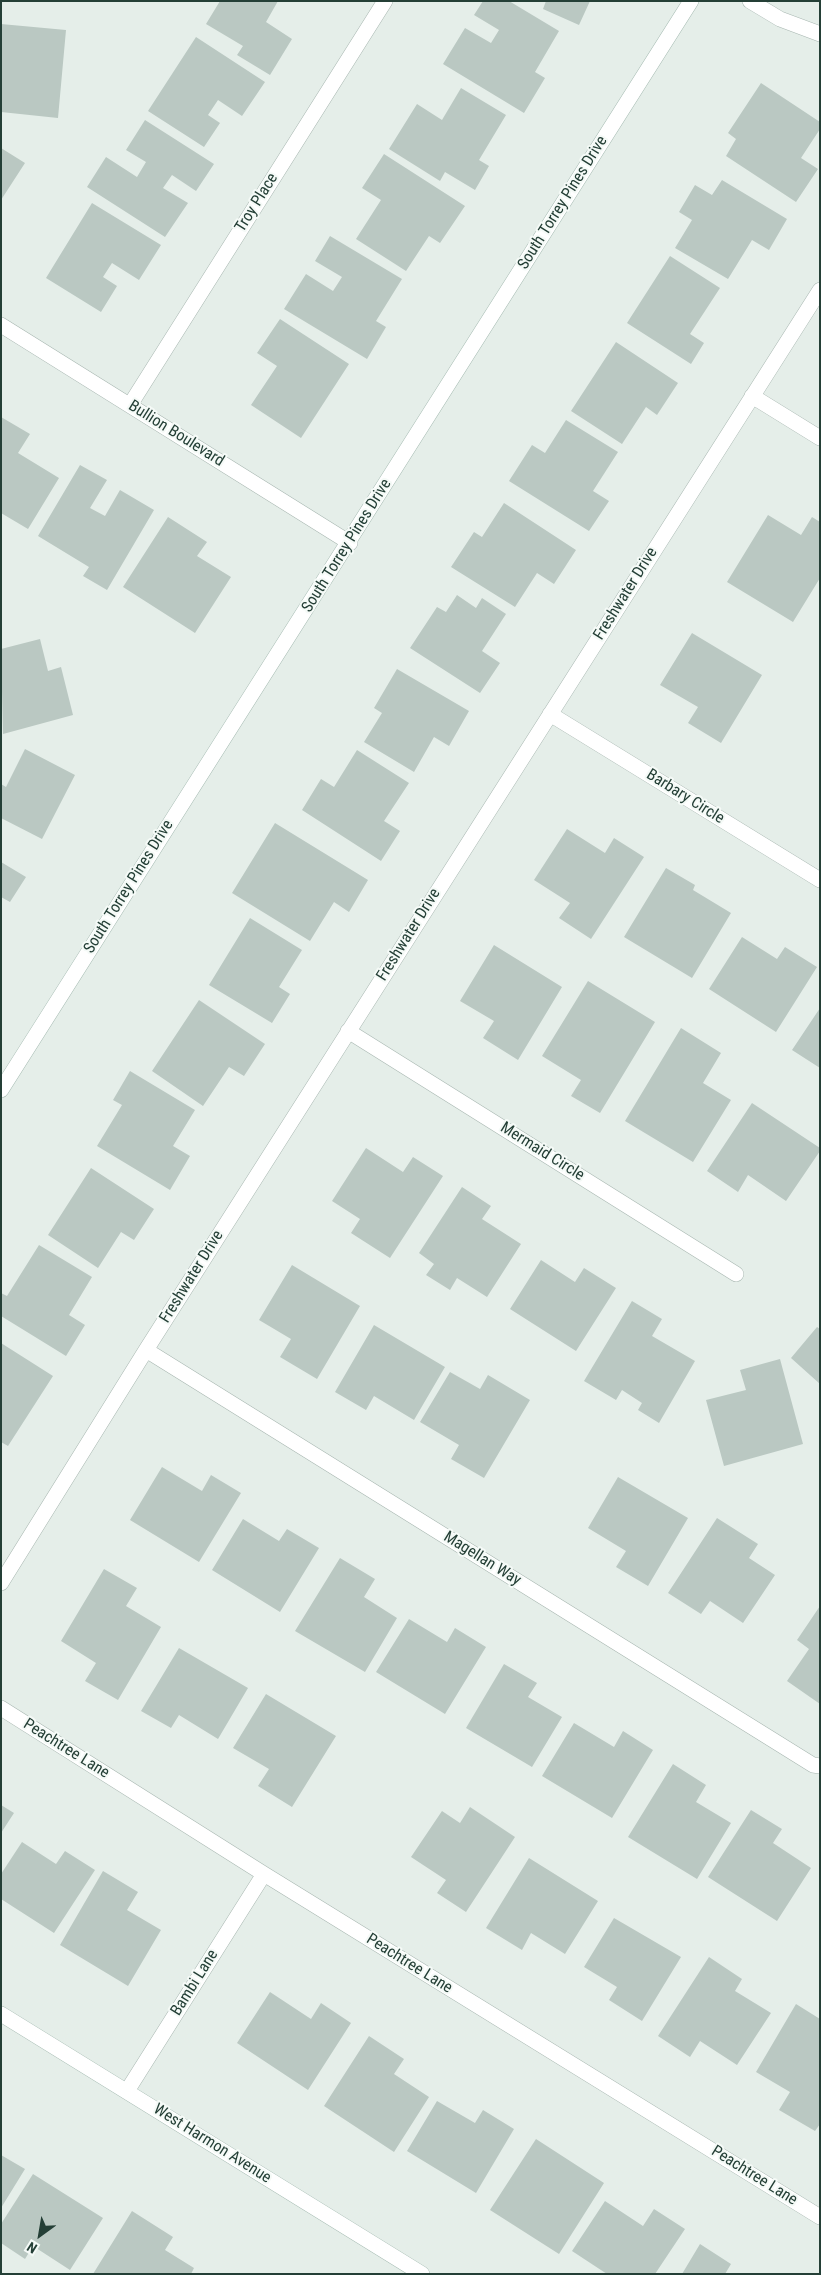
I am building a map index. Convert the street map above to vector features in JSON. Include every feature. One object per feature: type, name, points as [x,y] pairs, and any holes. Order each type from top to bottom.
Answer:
[{"type":"street","name":"Troy Place","points":[[130,405],[385,1]]},
{"type":"street","name":"South Torrey Pines Drive","points":[[1,1090],[350,543],[691,1]]},
{"type":"street","points":[[750,1],[780,19],[820,34]]},
{"type":"street","name":"Freshwater Drive","points":[[1,1583],[348,1031],[820,290]]},
{"type":"street","name":"Bullion Boulevard","points":[[1,325],[350,543]]},
{"type":"street","points":[[752,396],[820,438]]},
{"type":"street","name":"Barbary Circle","points":[[550,714],[820,880]]},
{"type":"street","name":"Mermaid Circle","points":[[348,1031],[736,1274]]},
{"type":"street","name":"Magellan Way","points":[[146,1350],[814,1765],[820,1766]]},
{"type":"street","name":"Peachtree Lane","points":[[1,1708],[264,1874],[820,2217]]},
{"type":"street","name":"Bambi Lane","points":[[127,2091],[264,1874]]},
{"type":"street","name":"West Harmon Avenue","points":[[1,2014],[422,2274]]},
{"type":"building","points":[[220,1],[278,1],[266,22],[292,39],[270,75],[237,55],[243,46],[206,24]]},
{"type":"building","points":[[483,1],[509,1],[559,31],[535,72],[545,78],[524,113],[443,64],[465,28],[491,43],[499,30],[474,15]]},
{"type":"building","points":[[546,1],[590,1],[579,25],[543,9]]},
{"type":"building","points":[[1,24],[66,30],[58,118],[1,112]]},
{"type":"building","points":[[196,37],[265,82],[242,116],[218,100],[208,115],[220,123],[204,147],[148,111]]},
{"type":"building","points":[[761,83],[820,122],[820,129],[801,158],[818,169],[796,202],[726,156],[736,139],[728,133]]},
{"type":"building","points":[[461,88],[506,115],[479,160],[489,166],[475,190],[445,172],[440,181],[389,149],[417,104],[442,120]]},
{"type":"building","points":[[145,120],[214,164],[196,191],[172,175],[163,188],[188,203],[165,237],[87,187],[106,157],[137,177],[146,162],[126,150]]},
{"type":"building","points":[[1,148],[25,163],[1,200]]},
{"type":"building","points":[[384,154],[465,206],[440,243],[429,236],[406,271],[356,239],[381,200],[362,188]]},
{"type":"building","points":[[722,180],[787,219],[769,250],[752,240],[728,279],[675,248],[692,220],[679,212],[695,185],[712,195]]},
{"type":"building","points":[[92,203],[161,245],[139,280],[112,263],[103,277],[117,286],[101,312],[46,278]]},
{"type":"building","points":[[330,236],[402,279],[376,321],[386,327],[367,359],[284,309],[306,274],[333,291],[342,277],[315,261]]},
{"type":"building","points":[[670,256],[720,288],[690,334],[704,343],[691,364],[627,323]]},
{"type":"building","points":[[280,319],[349,364],[301,438],[251,405],[277,366],[257,353]]},
{"type":"building","points":[[616,342],[678,383],[657,415],[646,407],[622,444],[571,411]]},
{"type":"building","points":[[1,417],[30,434],[18,453],[59,478],[28,529],[1,513]]},
{"type":"building","points":[[566,420],[618,452],[593,491],[609,501],[589,531],[509,481],[532,445],[545,453]]},
{"type":"building","points":[[80,465],[107,480],[90,508],[105,516],[120,490],[154,510],[107,590],[83,576],[89,567],[38,536]]},
{"type":"building","points":[[504,503],[576,550],[554,584],[537,573],[515,607],[451,567],[474,532],[482,537]]},
{"type":"building","points":[[768,515],[801,535],[812,517],[820,522],[820,578],[793,622],[727,582]]},
{"type":"building","points":[[168,517],[207,542],[197,556],[231,577],[195,633],[123,587]]},
{"type":"building","points":[[457,595],[476,608],[482,598],[506,614],[482,651],[500,663],[480,693],[410,648],[437,607],[446,612]]},
{"type":"building","points":[[692,633],[762,675],[721,743],[688,723],[698,707],[660,685]]},
{"type":"building","points":[[40,639],[48,671],[61,667],[73,715],[3,734],[1,649]]},
{"type":"building","points":[[397,669],[469,711],[449,746],[434,737],[414,772],[364,742],[382,713],[374,708]]},
{"type":"building","points":[[25,749],[75,775],[42,839],[1,818],[1,784],[6,787]]},
{"type":"building","points":[[357,750],[409,783],[384,821],[400,831],[381,861],[302,810],[321,779],[334,787]]},
{"type":"building","points":[[275,823],[368,880],[349,912],[334,902],[310,941],[232,893]]},
{"type":"building","points":[[567,829],[605,853],[614,838],[644,857],[591,939],[559,918],[570,903],[534,880]]},
{"type":"building","points":[[1,862],[26,877],[10,902],[1,897]]},
{"type":"building","points":[[666,868],[695,885],[693,890],[731,913],[692,978],[624,937]]},
{"type":"building","points":[[250,918],[302,950],[279,987],[290,994],[272,1023],[209,985]]},
{"type":"building","points":[[742,937],[777,959],[785,947],[817,967],[776,1032],[709,989]]},
{"type":"building","points":[[494,945],[562,987],[518,1060],[483,1038],[494,1021],[460,1001]]},
{"type":"building","points":[[588,981],[655,1022],[600,1113],[571,1096],[581,1080],[542,1056]]},
{"type":"building","points":[[199,1000],[265,1044],[244,1076],[229,1067],[203,1106],[152,1071]]},
{"type":"building","points":[[820,1008],[820,1068],[792,1050]]},
{"type":"building","points":[[681,1028],[721,1053],[703,1083],[731,1100],[693,1162],[625,1121]]},
{"type":"building","points":[[130,1071],[195,1110],[173,1146],[190,1156],[170,1190],[97,1146],[122,1105],[113,1100]]},
{"type":"building","points":[[752,1103],[820,1148],[820,1151],[786,1201],[748,1175],[738,1192],[707,1171]]},
{"type":"building","points":[[366,1148],[403,1172],[413,1157],[443,1176],[390,1258],[351,1233],[360,1219],[332,1201]]},
{"type":"building","points":[[91,1168],[154,1209],[134,1240],[121,1232],[98,1268],[48,1235]]},
{"type":"building","points":[[462,1187],[491,1206],[482,1219],[521,1244],[487,1297],[457,1278],[450,1290],[426,1275],[434,1264],[419,1253]]},
{"type":"building","points":[[39,1245],[92,1277],[69,1315],[85,1325],[66,1356],[1,1316],[1,1293],[7,1296]]},
{"type":"building","points":[[541,1260],[575,1282],[584,1268],[616,1288],[576,1351],[510,1309]]},
{"type":"building","points":[[292,1265],[360,1306],[317,1379],[280,1357],[291,1339],[259,1320]]},
{"type":"building","points":[[632,1301],[662,1319],[652,1336],[695,1361],[659,1423],[638,1410],[642,1403],[622,1390],[616,1400],[584,1381]]},
{"type":"building","points":[[374,1325],[445,1367],[414,1420],[374,1396],[366,1410],[335,1392]]},
{"type":"building","points":[[817,1327],[820,1329],[820,1384],[791,1358]]},
{"type":"building","points":[[1,1343],[53,1376],[8,1446],[1,1442]]},
{"type":"building","points":[[780,1359],[803,1444],[724,1466],[706,1400],[746,1390],[740,1370]]},
{"type":"building","points":[[450,1372],[480,1389],[488,1375],[530,1400],[484,1478],[451,1459],[459,1445],[420,1422]]},
{"type":"building","points":[[162,1467],[202,1491],[211,1475],[241,1493],[199,1562],[130,1520]]},
{"type":"building","points":[[618,1477],[688,1518],[648,1586],[616,1567],[626,1551],[588,1528]]},
{"type":"building","points":[[717,1518],[758,1544],[749,1558],[775,1575],[743,1623],[710,1601],[701,1614],[668,1593]]},
{"type":"building","points":[[243,1519],[279,1541],[287,1529],[319,1548],[280,1612],[212,1570]]},
{"type":"building","points":[[340,1558],[375,1579],[364,1597],[397,1618],[365,1672],[295,1631]]},
{"type":"building","points":[[104,1569],[137,1588],[126,1606],[161,1627],[118,1700],[85,1681],[96,1663],[61,1641]]},
{"type":"building","points":[[820,1606],[820,1704],[787,1681],[809,1649],[797,1640]]},
{"type":"building","points":[[409,1619],[447,1642],[455,1628],[486,1647],[445,1714],[376,1672]]},
{"type":"building","points":[[179,1648],[248,1688],[218,1739],[179,1715],[171,1728],[141,1711]]},
{"type":"building","points":[[504,1664],[537,1683],[528,1697],[562,1717],[532,1767],[466,1728]]},
{"type":"building","points":[[266,1694],[336,1736],[292,1807],[258,1786],[269,1769],[233,1748]]},
{"type":"building","points":[[574,1723],[614,1747],[623,1731],[653,1750],[612,1818],[542,1776]]},
{"type":"building","points":[[673,1764],[706,1785],[696,1802],[731,1823],[697,1879],[628,1837]]},
{"type":"building","points":[[1,1805],[14,1813],[1,1833]]},
{"type":"building","points":[[470,1807],[515,1837],[466,1912],[437,1893],[446,1880],[411,1857],[442,1811],[460,1823]]},
{"type":"building","points":[[751,1810],[782,1829],[773,1843],[811,1868],[777,1921],[708,1877]]},
{"type":"building","points":[[22,1842],[56,1864],[65,1851],[95,1870],[54,1933],[1,1899],[1,1874]]},
{"type":"building","points":[[529,1858],[598,1901],[565,1954],[531,1933],[522,1950],[486,1928]]},
{"type":"building","points":[[103,1871],[138,1892],[127,1910],[161,1930],[128,1986],[60,1945]]},
{"type":"building","points":[[614,1918],[681,1957],[642,2021],[609,2000],[617,1987],[584,1967]]},
{"type":"building","points":[[709,1957],[742,1979],[735,1991],[771,2013],[737,2065],[700,2041],[690,2057],[658,2036]]},
{"type":"building","points":[[270,1992],[311,2019],[321,2003],[351,2023],[308,2090],[237,2043]]},
{"type":"building","points":[[796,2004],[820,2019],[820,2124],[815,2131],[779,2110],[790,2092],[756,2072]]},
{"type":"building","points":[[369,2036],[404,2059],[394,2074],[429,2097],[394,2152],[324,2106]]},
{"type":"building","points":[[437,2101],[475,2123],[483,2110],[514,2129],[476,2193],[407,2151]]},
{"type":"building","points":[[536,2139],[604,2183],[559,2254],[490,2210]]},
{"type":"building","points":[[1,2155],[25,2169],[1,2208]]},
{"type":"building","points":[[33,2174],[103,2218],[70,2270],[33,2246],[25,2259],[1,2243],[1,2224]]},
{"type":"building","points":[[605,2201],[643,2226],[654,2209],[685,2229],[655,2274],[607,2274],[572,2251]]},
{"type":"building","points":[[132,2211],[173,2237],[165,2250],[194,2268],[191,2274],[93,2274]]},
{"type":"building","points":[[700,2244],[731,2264],[725,2274],[682,2274]]}]
